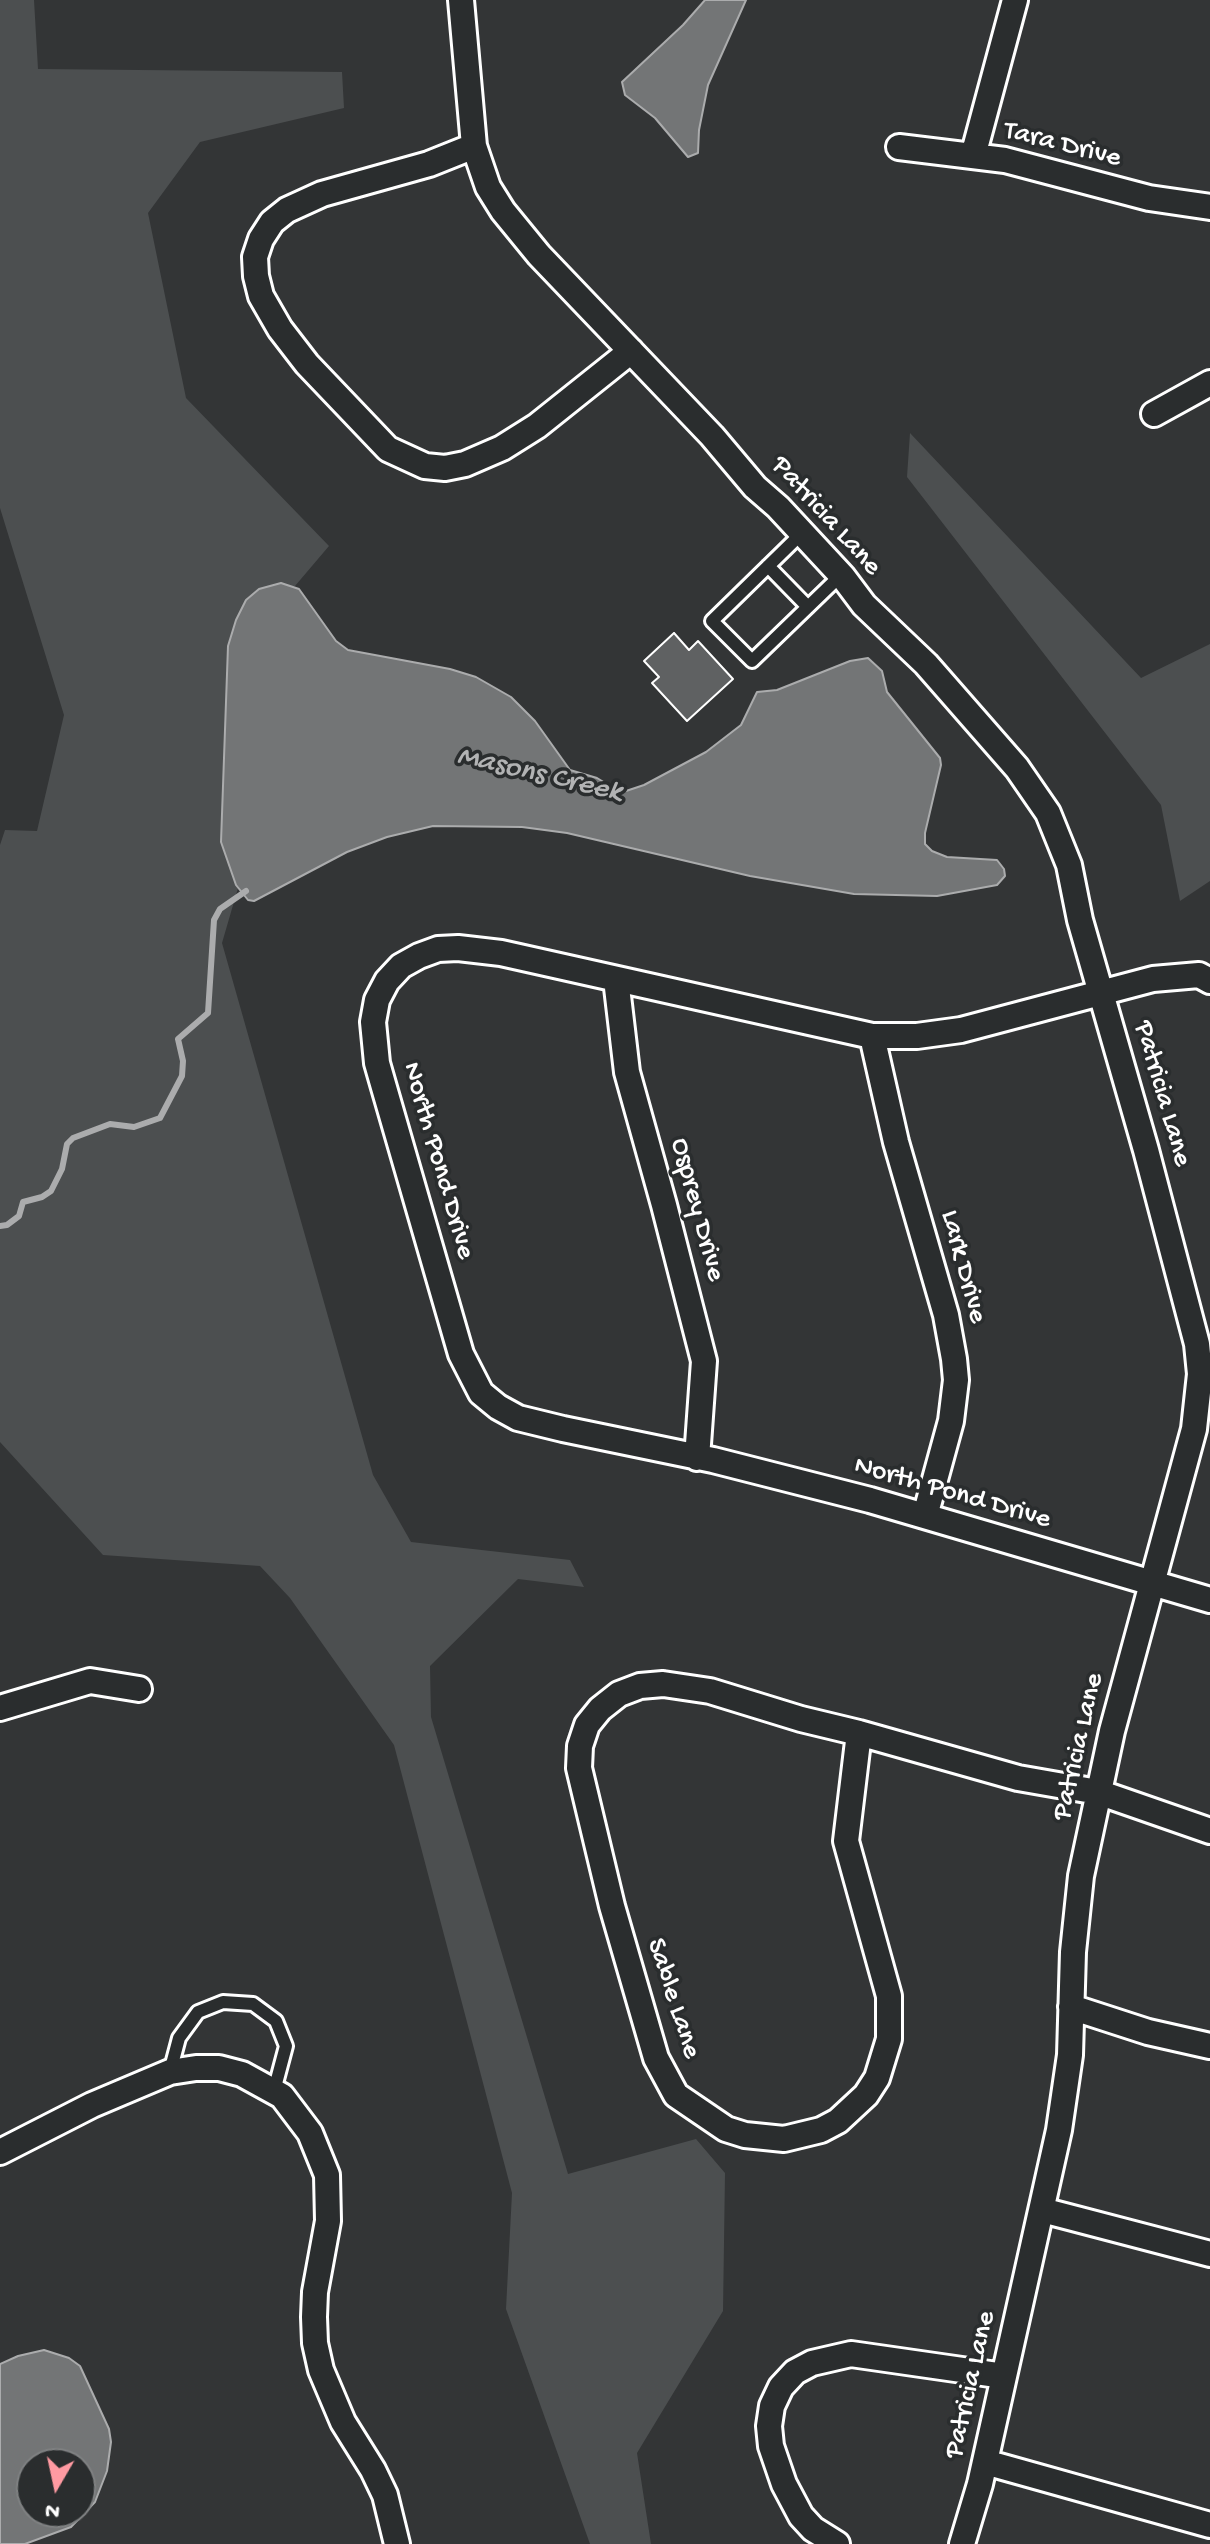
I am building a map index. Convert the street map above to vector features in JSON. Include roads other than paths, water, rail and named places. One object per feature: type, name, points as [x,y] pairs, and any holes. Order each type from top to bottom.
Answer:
[{"type":"street","name":"Patricia Lane","points":[[461,0],[474,146],[488,187],[520,234],[841,575],[864,605],[926,664],[1034,789],[1060,839],[1080,920],[1204,1346],[1194,1429],[1098,1792],[1077,1901],[1070,2055],[1064,2105],[985,2462],[962,2544]]},
{"type":"street","points":[[973,156],[1015,0]]},
{"type":"street","points":[[474,146],[413,169],[322,194],[287,210],[272,222],[261,239],[255,257],[256,276],[269,313],[289,341],[388,449],[425,466],[445,468],[465,464],[502,448],[537,426],[631,351]]},
{"type":"street","name":"Tara Drive","points":[[899,147],[1005,160],[1149,198],[1210,207]]},
{"type":"street","points":[[1154,414],[1210,383]]},
{"type":"street","name":"North Pond Drive","points":[[1210,981],[1199,975],[1153,979],[961,1030],[917,1036],[872,1036],[501,953],[458,948],[438,949],[401,966],[387,981],[377,1000],[373,1022],[377,1063],[461,1354],[469,1375],[481,1393],[498,1407],[518,1418],[765,1473],[925,1516],[1210,1600]]},
{"type":"street","name":"Osprey Drive","points":[[616,979],[627,1072],[704,1361],[697,1458]]},
{"type":"street","name":"Lark Drive","points":[[872,1036],[896,1142],[946,1315],[954,1359],[956,1380],[951,1421],[925,1516]]},
{"type":"street","points":[[0,1708],[90,1681],[139,1689]]},
{"type":"street","name":"Sable Lane","points":[[859,1733],[846,1841],[889,1996],[890,2029],[884,2058],[866,2095],[838,2121],[812,2133],[784,2139],[745,2135],[726,2129],[676,2095],[664,2077],[640,2008],[582,1789],[580,1746],[587,1725],[600,1709],[619,1694],[640,1686],[663,1684],[710,1691],[801,1719],[859,1733],[1018,1778],[1098,1792],[1210,1831]]},
{"type":"street","points":[[1071,2007],[1148,2032],[1210,2046]]},
{"type":"street","points":[[0,2152],[92,2105],[170,2072],[196,2068],[219,2068],[242,2074],[274,2091],[297,2113],[310,2133],[327,2175],[329,2210],[315,2292],[315,2343],[321,2370],[330,2397],[385,2495],[397,2544]]},
{"type":"street","points":[[1042,2210],[1210,2254]]},
{"type":"street","points":[[837,2544],[813,2529],[801,2516],[791,2501],[771,2446],[769,2426],[772,2406],[781,2387],[795,2372],[812,2363],[851,2354],[1004,2376]]},
{"type":"street","points":[[985,2462],[1210,2525]]},
{"type":"lane","points":[[802,533],[712,621],[752,661],[841,575]]},
{"type":"lane","points":[[768,566],[808,607]]},
{"type":"lane","points":[[170,2072],[179,2038],[198,2012],[223,2002],[253,2004],[276,2021],[286,2046],[274,2091]]},
{"type":"water","points":[[705,0],[746,0],[708,85],[698,153],[688,157],[655,118],[625,95],[622,82]]},
{"type":"water","points":[[281,583],[299,589],[336,641],[348,650],[450,669],[476,677],[511,697],[535,721],[570,770],[626,791],[644,785],[706,752],[741,725],[757,692],[777,690],[850,661],[868,658],[882,671],[887,692],[940,758],[925,844],[932,851],[947,857],[997,860],[1005,876],[997,885],[937,896],[854,894],[750,876],[567,833],[522,827],[433,826],[387,837],[347,852],[254,901],[248,900],[236,885],[221,842],[228,646],[246,600],[259,589]]},
{"type":"water","points":[[44,2350],[69,2358],[80,2366],[109,2429],[111,2442],[107,2471],[96,2499],[96,2448],[16,2448],[16,2528],[68,2528],[25,2544],[0,2544],[0,2364]]},
{"type":"waterway","name":"Masons Creek","points":[[0,1226],[19,1216],[23,1202],[51,1191],[62,1169],[67,1144],[73,1138],[110,1124],[134,1127],[160,1118],[182,1076],[183,1061],[178,1039],[208,1013],[214,920],[220,909],[246,891]]}]
